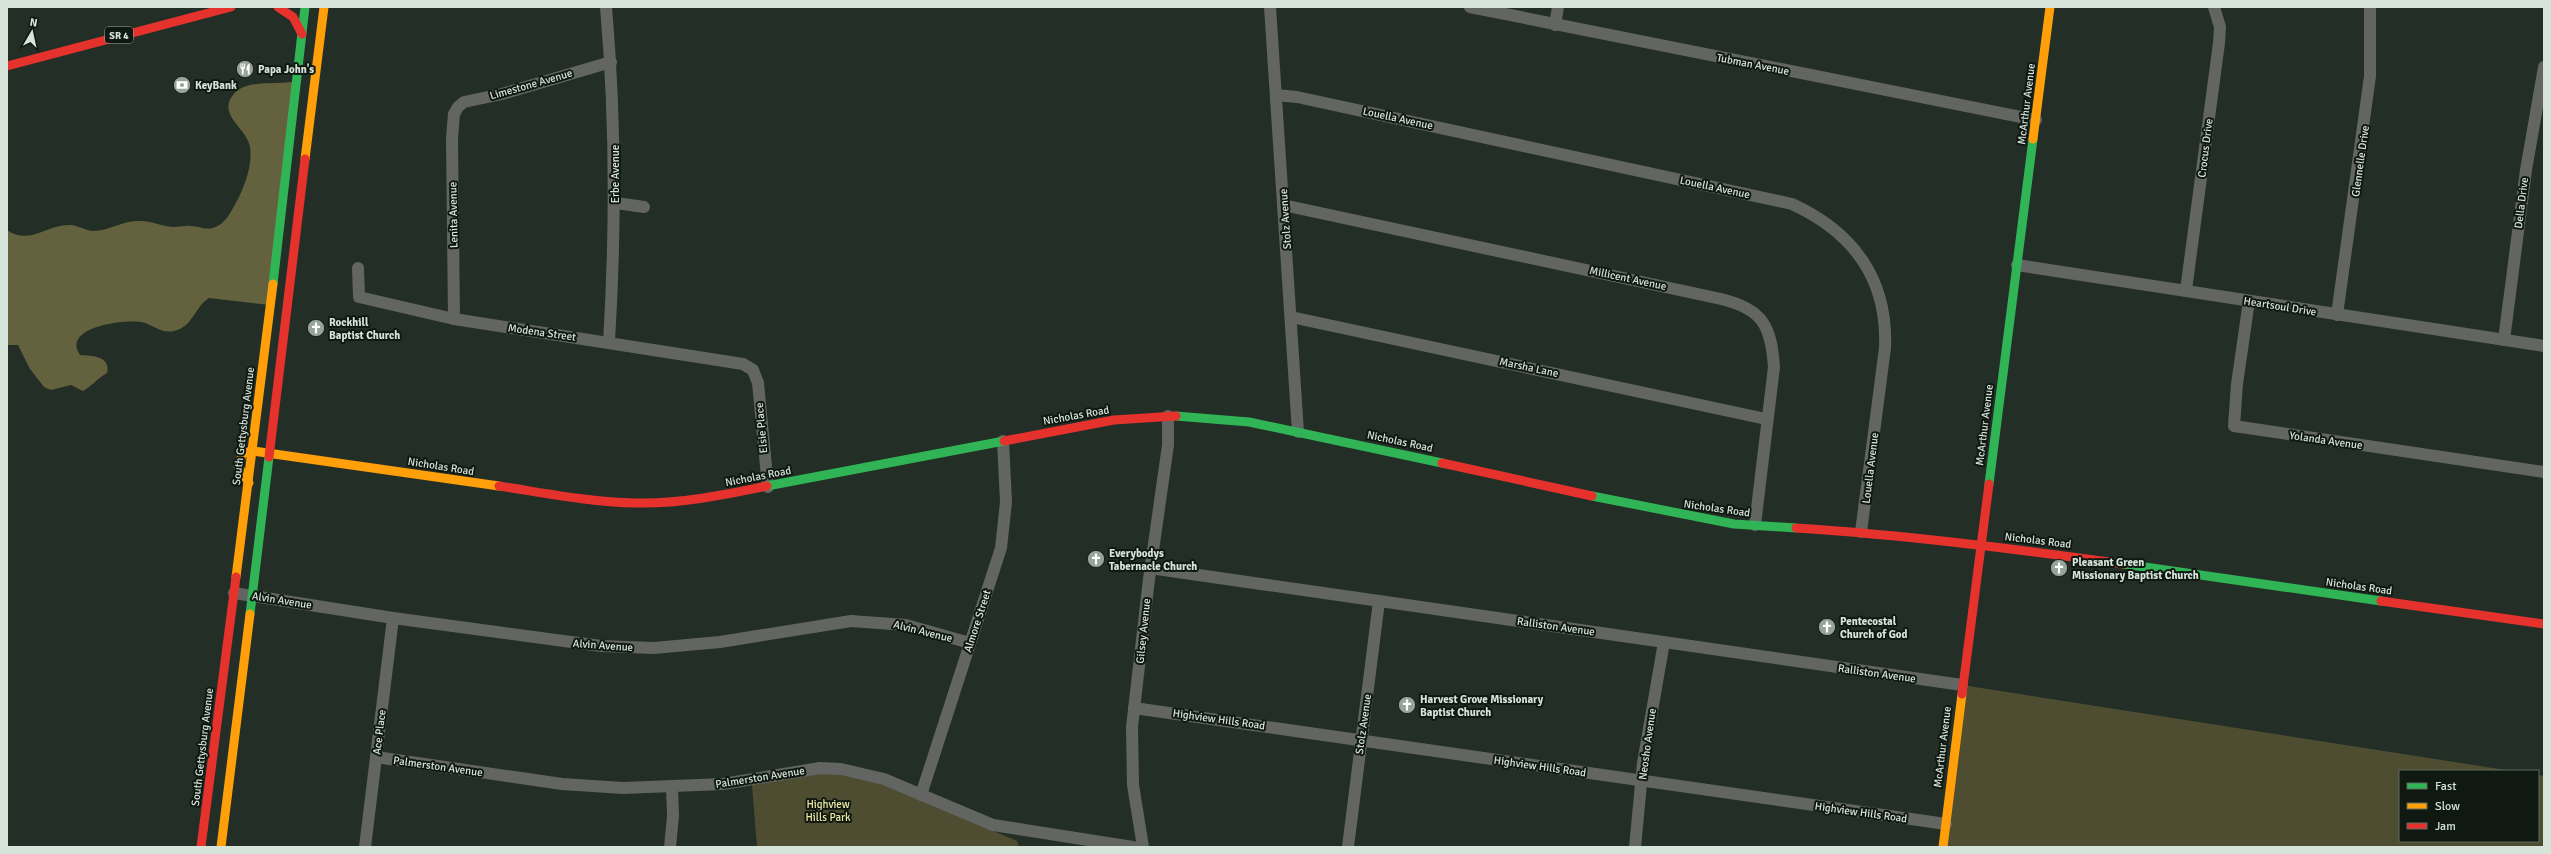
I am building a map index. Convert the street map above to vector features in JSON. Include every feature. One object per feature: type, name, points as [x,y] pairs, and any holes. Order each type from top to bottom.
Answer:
[{"type":"street","name":"SR 4","points":[[7,66],[231,7]]},
{"type":"street","points":[[278,7],[288,11],[298,22],[302,34]]},
{"type":"street","name":"South Gettysburg Avenue","points":[[201,847],[253,451],[305,7]]},
{"type":"street","points":[[221,847],[268,453],[324,7]]},
{"type":"street","name":"Erbe Avenue","points":[[606,7],[611,62],[616,203],[609,342]]},
{"type":"street","name":"Stolz Avenue","points":[[1270,7],[1298,432]]},
{"type":"street","name":"Tubman Avenue","points":[[1470,7],[2036,120]]},
{"type":"street","points":[[1555,25],[1558,7]]},
{"type":"street","name":"McArthur Avenue","points":[[1943,847],[1962,685],[2050,7]]},
{"type":"street","name":"Crocus Drive","points":[[2186,290],[2219,43],[2220,27],[2214,7]]},
{"type":"street","name":"Glennelle Drive","points":[[2338,314],[2370,76],[2370,7]]},
{"type":"street","name":"Limestone Avenue","points":[[455,112],[464,102],[502,94],[611,62]]},
{"type":"street","name":"Della Drive","points":[[2504,340],[2526,170],[2544,67]]},
{"type":"street","name":"Louella Avenue","points":[[1276,95],[1297,97],[1383,115],[1792,204],[1832,226],[1851,244],[1869,271],[1880,299],[1885,328],[1885,348],[1861,532]]},
{"type":"street","name":"Lenita Avenue","points":[[454,319],[451,200],[455,112]]},
{"type":"street","points":[[616,203],[644,207]]},
{"type":"street","name":"Millicent Avenue","points":[[1284,205],[1394,227],[1738,303],[1762,319],[1771,337],[1774,367],[1766,419],[1755,525]]},
{"type":"street","name":"Heartsoul Drive","points":[[2017,265],[2544,346]]},
{"type":"street","name":"Modena Street","points":[[358,268],[359,297],[454,319],[743,364],[753,370]]},
{"type":"street","name":"Yolanda Avenue","points":[[2249,301],[2237,384],[2234,426],[2544,472]]},
{"type":"street","name":"Marsha Lane","points":[[1291,317],[1766,419]]},
{"type":"street","name":"Elsie Place","points":[[753,370],[758,383],[768,487]]},
{"type":"street","name":"Nicholas Road","points":[[253,451],[619,502],[674,502],[768,487],[1114,420],[1168,416],[1231,419],[1688,516],[1755,525],[1861,532],[1980,546],[2011,548],[2544,624]]},
{"type":"street","name":"Gilsey Avenue","points":[[1143,847],[1136,811],[1132,766],[1134,708],[1150,568],[1168,445],[1168,416]]},
{"type":"street","name":"Almore Street","points":[[921,795],[1003,535],[1006,482],[1003,441]]},
{"type":"street","points":[[248,483],[238,466],[243,453],[253,451]]},
{"type":"street","name":"Ralliston Avenue","points":[[1150,568],[1962,685]]},
{"type":"street","name":"Alvin Avenue","points":[[234,593],[393,618],[601,646],[654,648],[704,644],[851,621],[906,625],[970,643]]},
{"type":"street","name":"Stolz Avenue","points":[[1348,847],[1379,601]]},
{"type":"street","name":"Ace Place","points":[[365,847],[393,618]]},
{"type":"street","name":"Neosho Avenue","points":[[1635,847],[1642,781],[1664,642]]},
{"type":"street","name":"Highview Hills Road","points":[[1134,708],[1946,824]]},
{"type":"street","name":"Palmerston Avenue","points":[[376,757],[562,784],[623,788],[724,784],[820,768],[861,772],[1002,828],[1133,847]]},
{"type":"street","points":[[670,847],[672,787]]},
{"type":"green space","points":[[1962,685],[2506,770],[2399,770],[2399,842],[2539,842],[2539,775],[2544,776],[2544,847],[1943,847]]},
{"type":"green space","name":"Highview Hills Park","points":[[832,773],[880,783],[1017,841],[1019,847],[757,847],[752,785],[808,775]]},
{"type":"shaded area","points":[[296,81],[270,305],[209,298],[200,306],[187,324],[177,330],[168,332],[145,323],[137,322],[113,323],[100,326],[88,331],[80,337],[76,345],[80,355],[104,360],[108,367],[107,373],[83,391],[71,385],[51,390],[44,387],[30,369],[18,345],[7,345],[7,230],[23,236],[70,225],[88,230],[99,231],[131,221],[146,221],[173,227],[189,226],[207,229],[216,227],[227,217],[244,187],[249,171],[251,155],[248,140],[234,121],[228,109],[229,102],[233,95],[246,86]]},
{"type":"traffic: fast","points":[[273,284],[305,7]]},
{"type":"traffic: fast","points":[[1989,484],[2033,139]]},
{"type":"traffic: fast","points":[[1176,416],[1249,422],[1442,463]]},
{"type":"traffic: fast","points":[[767,486],[1004,441]]},
{"type":"traffic: fast","points":[[250,614],[269,457]]},
{"type":"traffic: fast","points":[[1592,496],[1734,524],[1796,528]]},
{"type":"traffic: fast","points":[[2124,564],[2381,601]]},
{"type":"traffic: slow","points":[[305,159],[324,7]]},
{"type":"traffic: slow","points":[[2033,139],[2050,7]]},
{"type":"traffic: slow","points":[[236,577],[273,284]]},
{"type":"traffic: slow","points":[[249,483],[238,466],[243,453],[253,451],[499,486]]},
{"type":"traffic: slow","points":[[221,847],[250,614]]},
{"type":"traffic: slow","points":[[1943,847],[1962,694]]},
{"type":"traffic: jam","points":[[7,66],[231,7]]},
{"type":"traffic: jam","points":[[278,7],[293,17],[302,34]]},
{"type":"traffic: jam","points":[[269,457],[305,159]]},
{"type":"traffic: jam","points":[[1004,441],[1114,420],[1176,416]]},
{"type":"traffic: jam","points":[[1442,463],[1592,496]]},
{"type":"traffic: jam","points":[[1962,694],[1989,484]]},
{"type":"traffic: jam","points":[[499,486],[585,499],[636,503],[669,502],[718,496],[767,486]]},
{"type":"traffic: jam","points":[[1796,528],[1878,534],[2124,564]]},
{"type":"traffic: jam","points":[[201,847],[236,577]]},
{"type":"traffic: jam","points":[[2381,601],[2544,624]]},
{"type":"place","name":"Papa John's","points":[[245,69]]},
{"type":"place","name":"KeyBank","points":[[182,85]]},
{"type":"place","name":"Rockhill Baptist Church","points":[[316,328]]},
{"type":"place","name":"Everybodys Tabernacle Church","points":[[1096,559]]},
{"type":"place","name":"Pleasant Green Missionary Baptist Church","points":[[2059,568]]},
{"type":"place","name":"Pentecostal Church of God","points":[[1827,627]]},
{"type":"place","name":"Harvest Grove Missionary Baptist Church","points":[[1407,705]]}]
